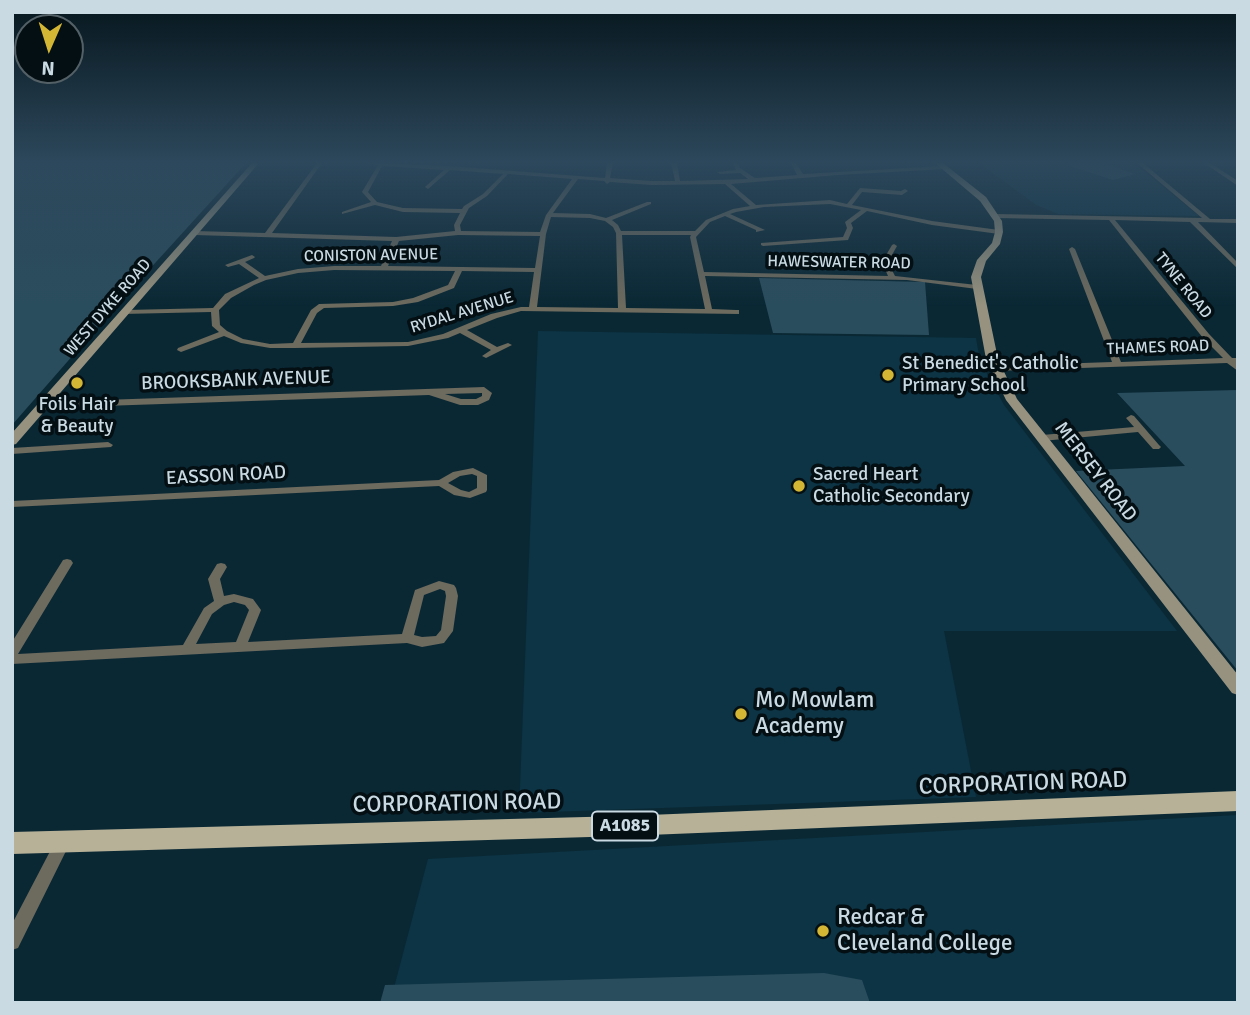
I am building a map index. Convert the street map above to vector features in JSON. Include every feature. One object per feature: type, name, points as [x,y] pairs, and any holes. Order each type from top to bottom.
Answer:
[{"type":"main road","name":"CORPORATION ROAD","points":[[12,843],[624,827],[1238,801]]},
{"type":"street","name":"WEST DYKE ROAD","points":[[12,441],[215,210]]},
{"type":"street","points":[[268,234],[285,210]]},
{"type":"street","points":[[343,213],[351,210]]},
{"type":"street","points":[[425,210],[463,211],[457,225],[458,233]]},
{"type":"street","points":[[533,308],[544,234],[552,210]]},
{"type":"street","points":[[607,220],[635,210]]},
{"type":"street","points":[[619,233],[694,233],[708,221],[737,210]]},
{"type":"street","points":[[763,244],[779,247],[846,239],[849,232],[848,222],[864,210]]},
{"type":"street","points":[[872,210],[932,223],[999,232],[996,216],[992,210]]},
{"type":"street","points":[[1196,210],[1208,220]]},
{"type":"street","points":[[723,214],[762,230],[758,231]]},
{"type":"street","points":[[549,215],[590,216],[607,220],[616,226],[619,233],[622,310]]},
{"type":"street","points":[[996,216],[1238,221]]},
{"type":"street","name":"TYNE ROAD","points":[[1110,218],[1206,336],[1233,360],[1238,369]]},
{"type":"street","points":[[1192,220],[1238,267]]},
{"type":"street","name":"MERSEY ROAD","points":[[999,232],[996,244],[976,271],[977,287],[996,369],[1012,400],[1238,688]]},
{"type":"street","points":[[195,233],[396,239],[458,233],[544,234]]},
{"type":"street","points":[[694,233],[693,240],[709,312]]},
{"type":"street","points":[[383,268],[396,239]]},
{"type":"street","points":[[893,278],[886,262],[894,246]]},
{"type":"street","points":[[1072,249],[1118,363]]},
{"type":"street","points":[[228,265],[252,257]]},
{"type":"street","points":[[240,261],[264,278]]},
{"type":"street","points":[[295,346],[314,312],[322,306],[415,300],[451,286],[460,269]]},
{"type":"street","name":"CONISTON AVENUE","points":[[217,307],[238,290],[264,278],[311,270],[539,270]]},
{"type":"street","name":"HAWESWATER ROAD","points":[[701,274],[893,278],[977,287]]},
{"type":"street","points":[[129,308],[217,307],[216,326],[224,333],[181,350]]},
{"type":"street","name":"RYDAL AVENUE","points":[[224,333],[255,344],[408,344],[428,341],[494,316],[533,308],[736,312]]},
{"type":"street","points":[[461,330],[496,351]]},
{"type":"street","points":[[486,356],[508,345]]},
{"type":"street","name":"THAMES ROAD","points":[[996,369],[1233,360]]},
{"type":"street","name":"BROOKSBANK AVENUE","points":[[44,405],[484,390],[488,393],[486,398],[478,402],[460,402],[430,392]]},
{"type":"street","points":[[1131,418],[1156,447]]},
{"type":"street","points":[[1042,438],[1141,429]]},
{"type":"street","points":[[12,451],[108,445]]},
{"type":"street","name":"EASSON ROAD","points":[[12,504],[441,483]]},
{"type":"street","points":[[12,653],[67,563]]},
{"type":"street","points":[[220,602],[214,579],[221,567]]},
{"type":"street","points":[[12,659],[407,638],[422,642],[440,639],[447,631],[452,596],[450,588],[439,584],[419,593],[407,638]]},
{"type":"street","points":[[187,650],[208,611],[220,602],[234,598],[249,602],[255,610],[240,647]]},
{"type":"street","points":[[12,942],[63,841]]},
{"type":"shaded area","points":[[12,210],[203,210],[116,306],[12,425]]},
{"type":"shaded area","points":[[1049,210],[1192,210],[1199,216],[1058,214]]},
{"type":"shaded area","points":[[759,278],[925,282],[929,335],[773,333]]},
{"type":"shaded area","points":[[538,331],[976,338],[980,361],[1004,405],[1177,631],[944,631],[976,797],[519,813]]},
{"type":"shaded area","points":[[1238,390],[1238,671],[1076,471],[1185,466],[1117,393]]},
{"type":"shaded area","name":"Redcar & Cleveland College","points":[[1238,815],[1238,1003],[390,1003],[428,859]]},
{"type":"shaded area","points":[[824,973],[862,980],[870,1003],[380,1003],[385,985]]},
{"type":"place","name":"St Benedict's Catholic Primary School","points":[[888,375]]},
{"type":"place","name":"Foils Hair & Beauty","points":[[77,383]]},
{"type":"place","name":"Sacred Heart Catholic Secondary","points":[[799,486]]},
{"type":"place","name":"Mo Mowlam Academy","points":[[741,714]]},
{"type":"place","name":"Redcar & Cleveland College","points":[[823,931]]}]
